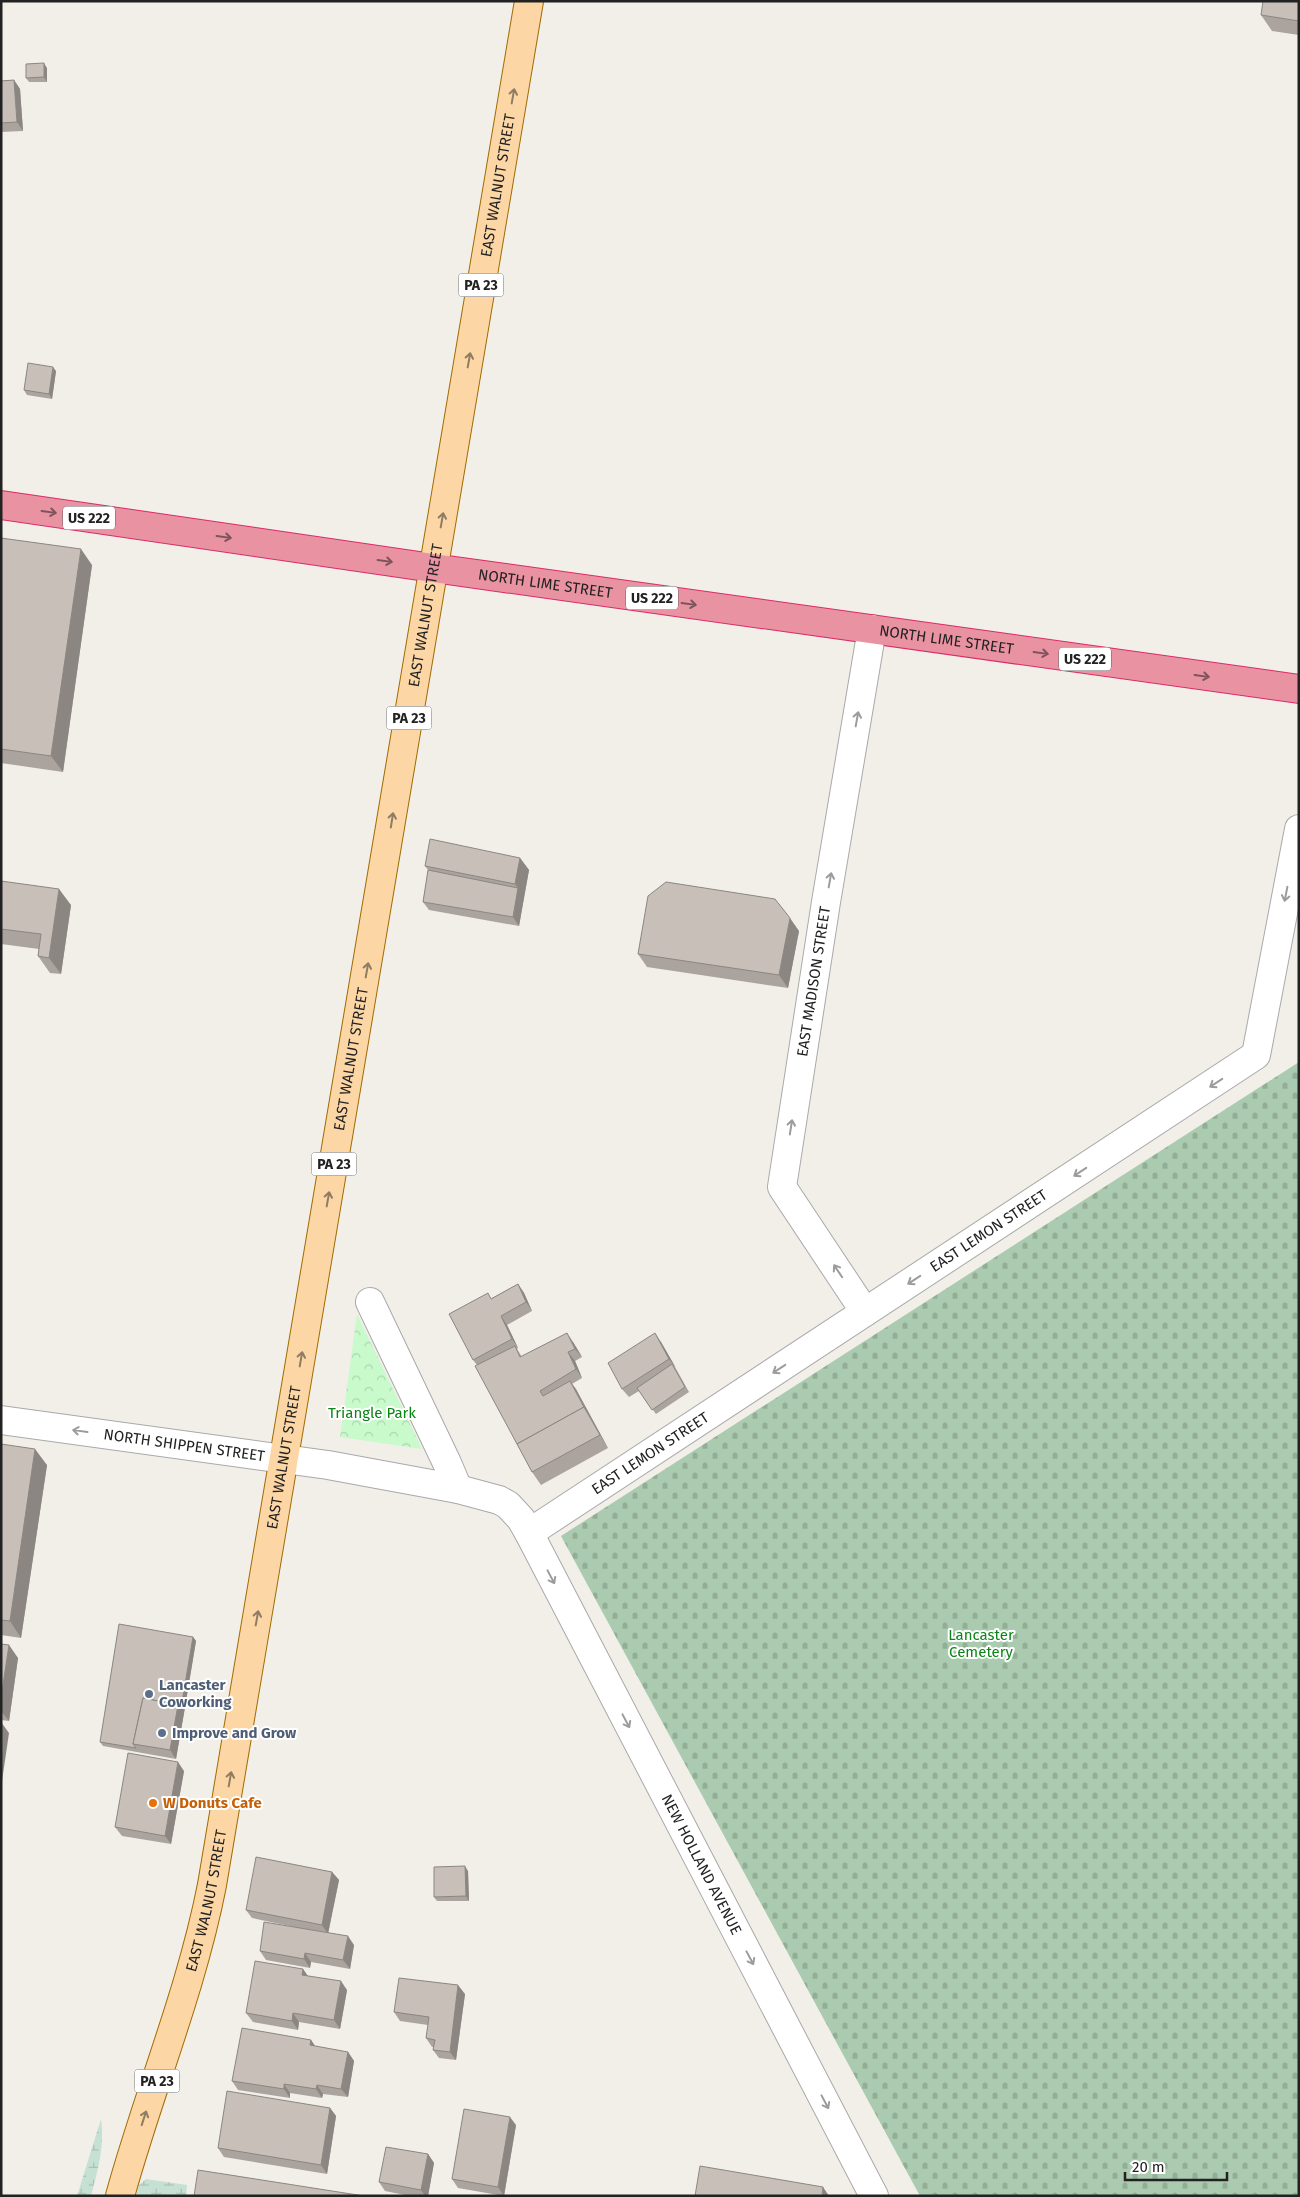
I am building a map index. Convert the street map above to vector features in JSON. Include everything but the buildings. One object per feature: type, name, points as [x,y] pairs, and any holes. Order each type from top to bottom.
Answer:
[{"type":"highway","name":"NORTH LIME STREET","points":[[1,505],[433,568],[1299,689]]},
{"type":"main road","name":"EAST WALNUT STREET","points":[[120,2196],[182,2005],[203,1929],[284,1459],[529,1]]},
{"type":"street","name":"EAST MADISON STREET","points":[[865,1312],[782,1187],[826,902],[872,629]]},
{"type":"street","name":"EAST LEMON STREET","points":[[529,1533],[1256,1055],[1299,829]]},
{"type":"street","points":[[370,1302],[458,1489]]},
{"type":"street","name":"NORTH SHIPPEN STREET","points":[[1,1420],[284,1459],[458,1489],[499,1500],[508,1505],[521,1518],[529,1533]]},
{"type":"street","name":"NEW HOLLAND AVENUE","points":[[529,1533],[874,2196]]},
{"type":"green space","name":"Lancaster Cemetery","points":[[1299,1062],[1299,2196],[920,2196],[561,1536]]},
{"type":"green space","name":"Triangle Park","points":[[357,1314],[422,1449],[340,1437]]},
{"type":"green space","points":[[101,2119],[101,2148],[91,2196],[77,2196]]},
{"type":"green space","points":[[146,2179],[187,2185],[186,2196],[136,2196],[139,2185]]},
{"type":"place","name":"Lancaster Coworking","points":[[149,1694]]},
{"type":"place","name":"Improve and Grow","points":[[162,1733]]},
{"type":"place","name":"W Donuts Cafe","points":[[153,1803]]}]
